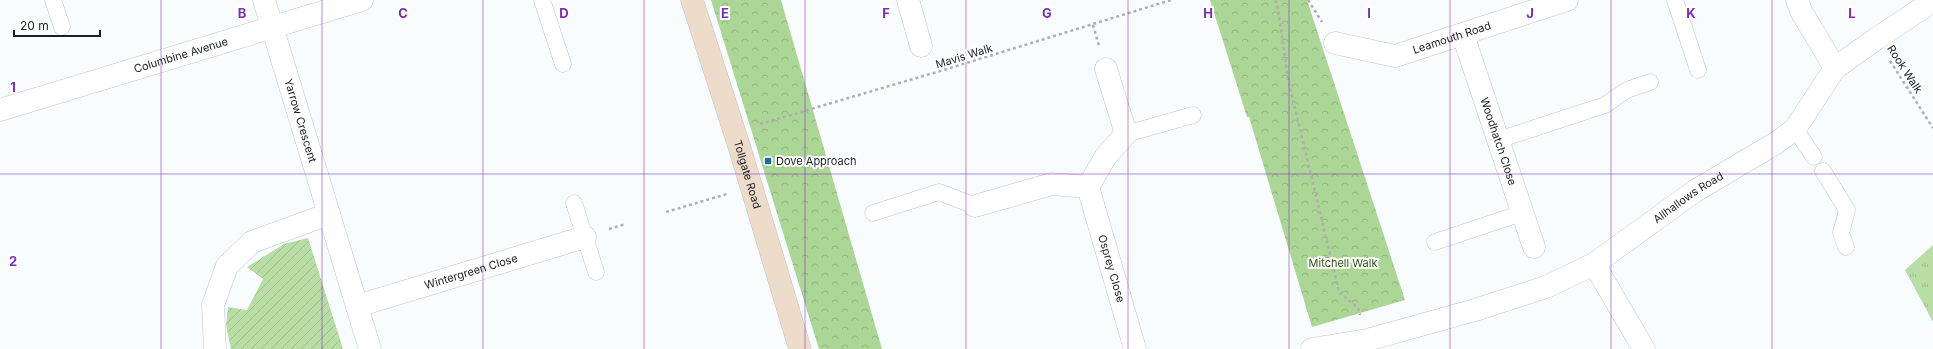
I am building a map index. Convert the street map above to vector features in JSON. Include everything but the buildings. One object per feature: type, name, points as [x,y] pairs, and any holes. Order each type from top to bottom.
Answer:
[{"type":"street","name":"Yarrow Crescent","points":[[264,0],[370,349]]},
{"type":"street","name":"Columbine Avenue","points":[[0,110],[362,0]]},
{"type":"street","name":"Tollgate Road","points":[[692,0],[740,149],[800,349]]},
{"type":"street","points":[[908,0],[921,46]]},
{"type":"street","name":"Leamouth Road","points":[[1335,43],[1395,56],[1567,0]]},
{"type":"street","points":[[1797,0],[1801,11],[1835,68]]},
{"type":"street","name":"Allhallows Road","points":[[1312,349],[1367,340],[1404,331],[1546,287],[1594,264],[1695,191],[1776,143],[1794,129],[1835,68],[1876,38],[1933,1]]},
{"type":"street","name":"Woodhatch Close","points":[[1463,35],[1534,247]]},
{"type":"street","points":[[975,206],[1052,184],[1088,187],[1106,156],[1126,134],[1106,69]]},
{"type":"street","name":"Osprey Close","points":[[1088,187],[1135,349]]},
{"type":"street","points":[[215,349],[213,305],[227,266],[252,242],[329,214]]},
{"type":"street","name":"Wintergreen Close","points":[[357,306],[585,237]]},
{"type":"street","points":[[1594,264],[1644,349]]},
{"type":"lane","points":[[53,0],[62,27]]},
{"type":"lane","points":[[542,0],[563,64]]},
{"type":"lane","points":[[1675,0],[1698,70]]},
{"type":"lane","points":[[1498,140],[1605,105],[1627,90],[1650,82]]},
{"type":"lane","points":[[1126,134],[1192,115]]},
{"type":"lane","points":[[1794,129],[1814,156]]},
{"type":"lane","points":[[1824,171],[1847,210],[1841,233],[1846,247]]},
{"type":"lane","points":[[873,213],[939,192],[975,206]]},
{"type":"lane","points":[[574,203],[596,272]]},
{"type":"lane","points":[[1435,242],[1522,213]]},
{"type":"path","name":"Mavis Walk","points":[[760,124],[993,55],[1171,0]]},
{"type":"path","points":[[1275,0],[1278,9],[1288,79],[1339,292],[1358,308],[1361,320]]},
{"type":"path","name":"Rook Walk","points":[[1876,38],[1933,128]]},
{"type":"path","points":[[666,212],[728,194]]},
{"type":"green space","points":[[711,0],[781,0],[882,349],[819,349]]},
{"type":"green space","name":"Mitchell Walk","points":[[1210,0],[1307,0],[1405,300],[1312,327],[1249,117],[1247,117]]},
{"type":"green space","points":[[308,238],[343,349],[231,349],[226,325],[228,307],[247,310],[263,279],[247,267],[284,244]]},
{"type":"green space","points":[[1933,245],[1933,322],[1905,270]]},
{"type":"place","name":"Dove Approach","points":[[768,161]]}]
